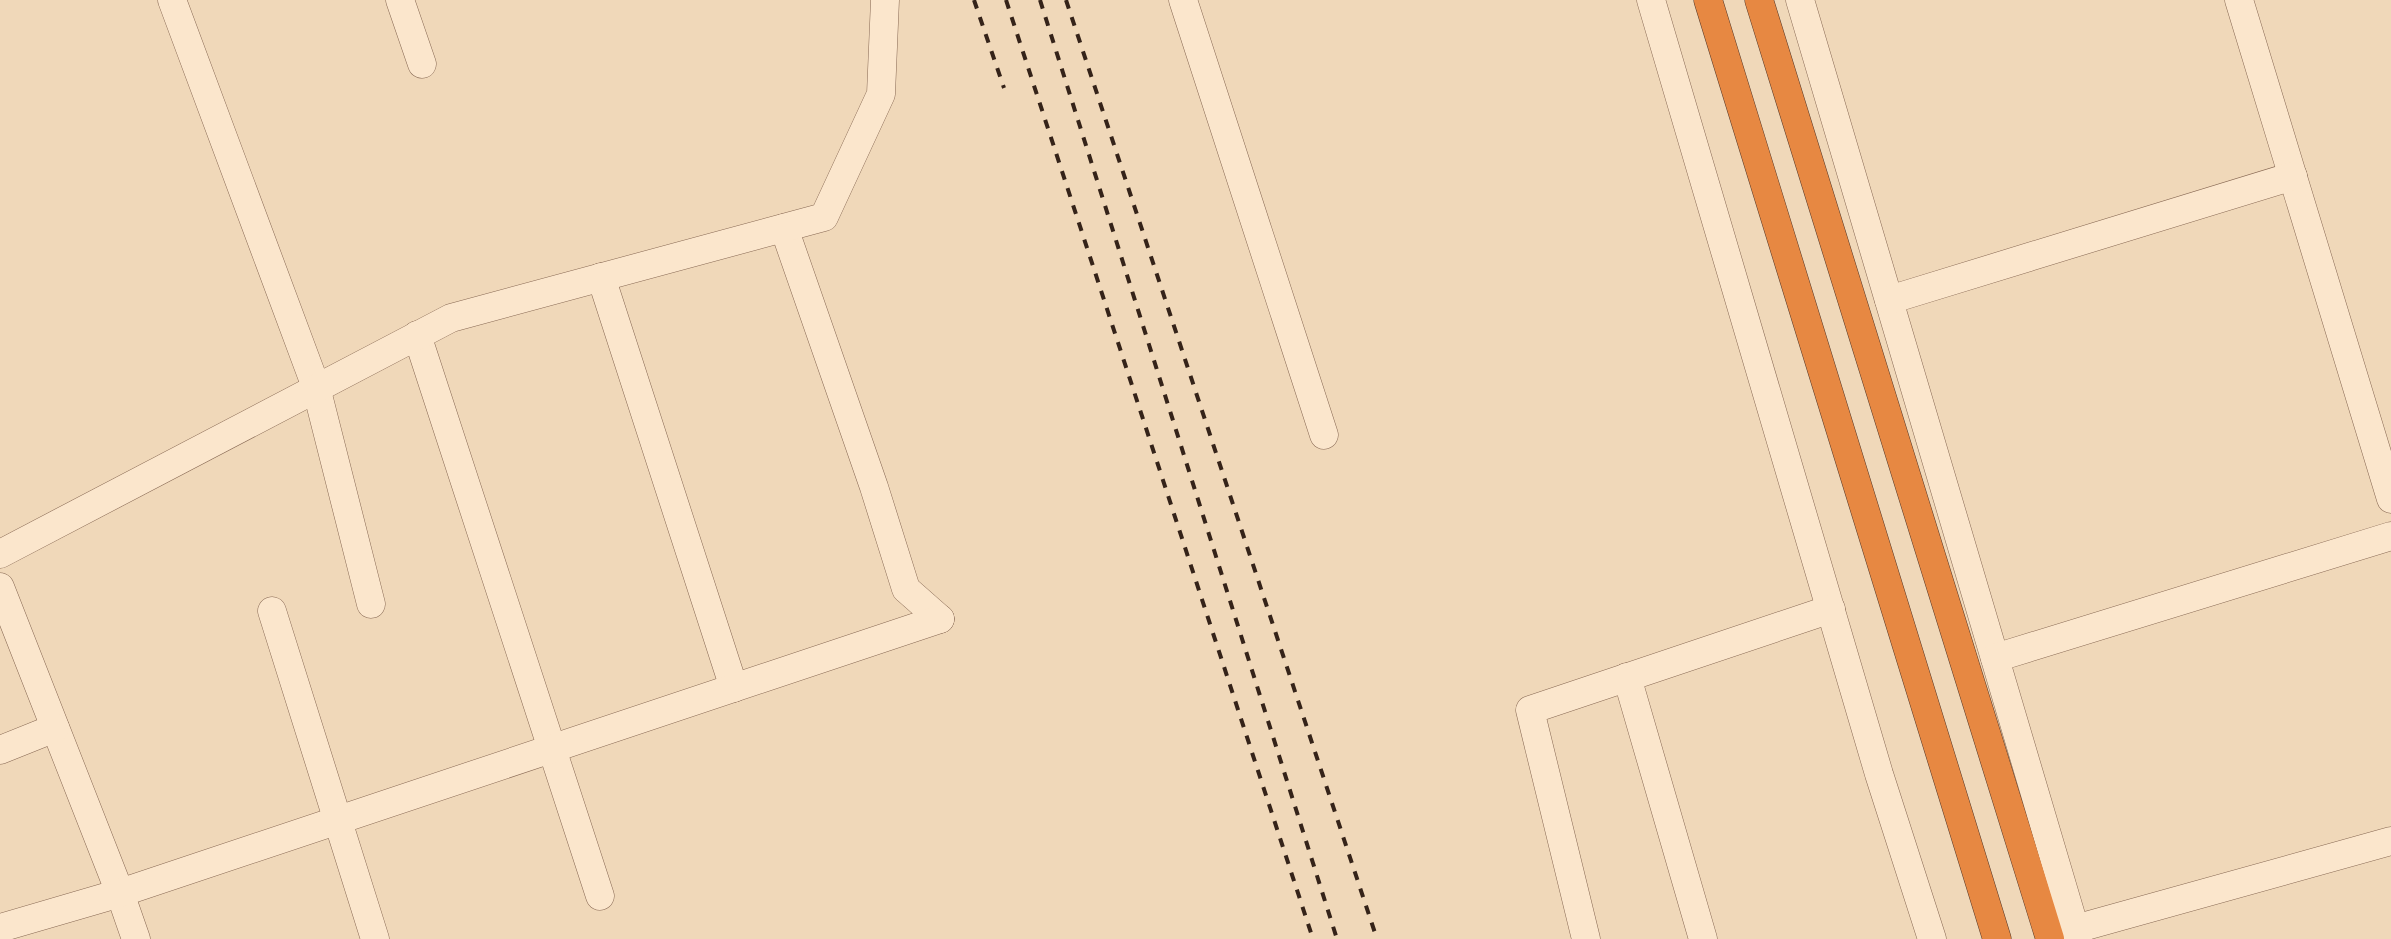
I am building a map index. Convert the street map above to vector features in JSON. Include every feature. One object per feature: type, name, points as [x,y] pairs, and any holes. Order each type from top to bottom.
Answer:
[{"type":"highway","points":[[1708,0],[1997,939]]},
{"type":"highway","points":[[1759,0],[2068,936]]},
{"type":"street","points":[[172,0],[316,387],[371,604]]},
{"type":"street","points":[[400,0],[422,64]]},
{"type":"street","points":[[0,554],[451,318],[824,217],[881,94],[885,0]]},
{"type":"street","points":[[1183,0],[1324,435]]},
{"type":"street","points":[[1651,0],[1879,774],[1932,939]]},
{"type":"street","points":[[1800,0],[1995,658],[2068,936],[2391,841]]},
{"type":"street","points":[[2239,0],[2391,499]]},
{"type":"street","points":[[1889,300],[2293,176]]},
{"type":"street","points":[[0,928],[120,893],[940,619],[906,589],[874,487],[784,228]]},
{"type":"street","points":[[601,277],[734,688]]},
{"type":"street","points":[[417,335],[600,896]]},
{"type":"street","points":[[1995,658],[2391,536]]},
{"type":"street","points":[[0,588],[120,893],[136,939]]},
{"type":"street","points":[[1586,939],[1530,710],[1831,609]]},
{"type":"street","points":[[272,611],[375,939]]},
{"type":"street","points":[[1627,677],[1703,939]]},
{"type":"street","points":[[0,750],[55,728]]},
{"type":"railway","points":[[974,0],[1004,88]]},
{"type":"railway","points":[[1006,0],[1313,939]]},
{"type":"railway","points":[[1040,0],[1337,939]]},
{"type":"railway","points":[[1066,0],[1377,939]]}]
